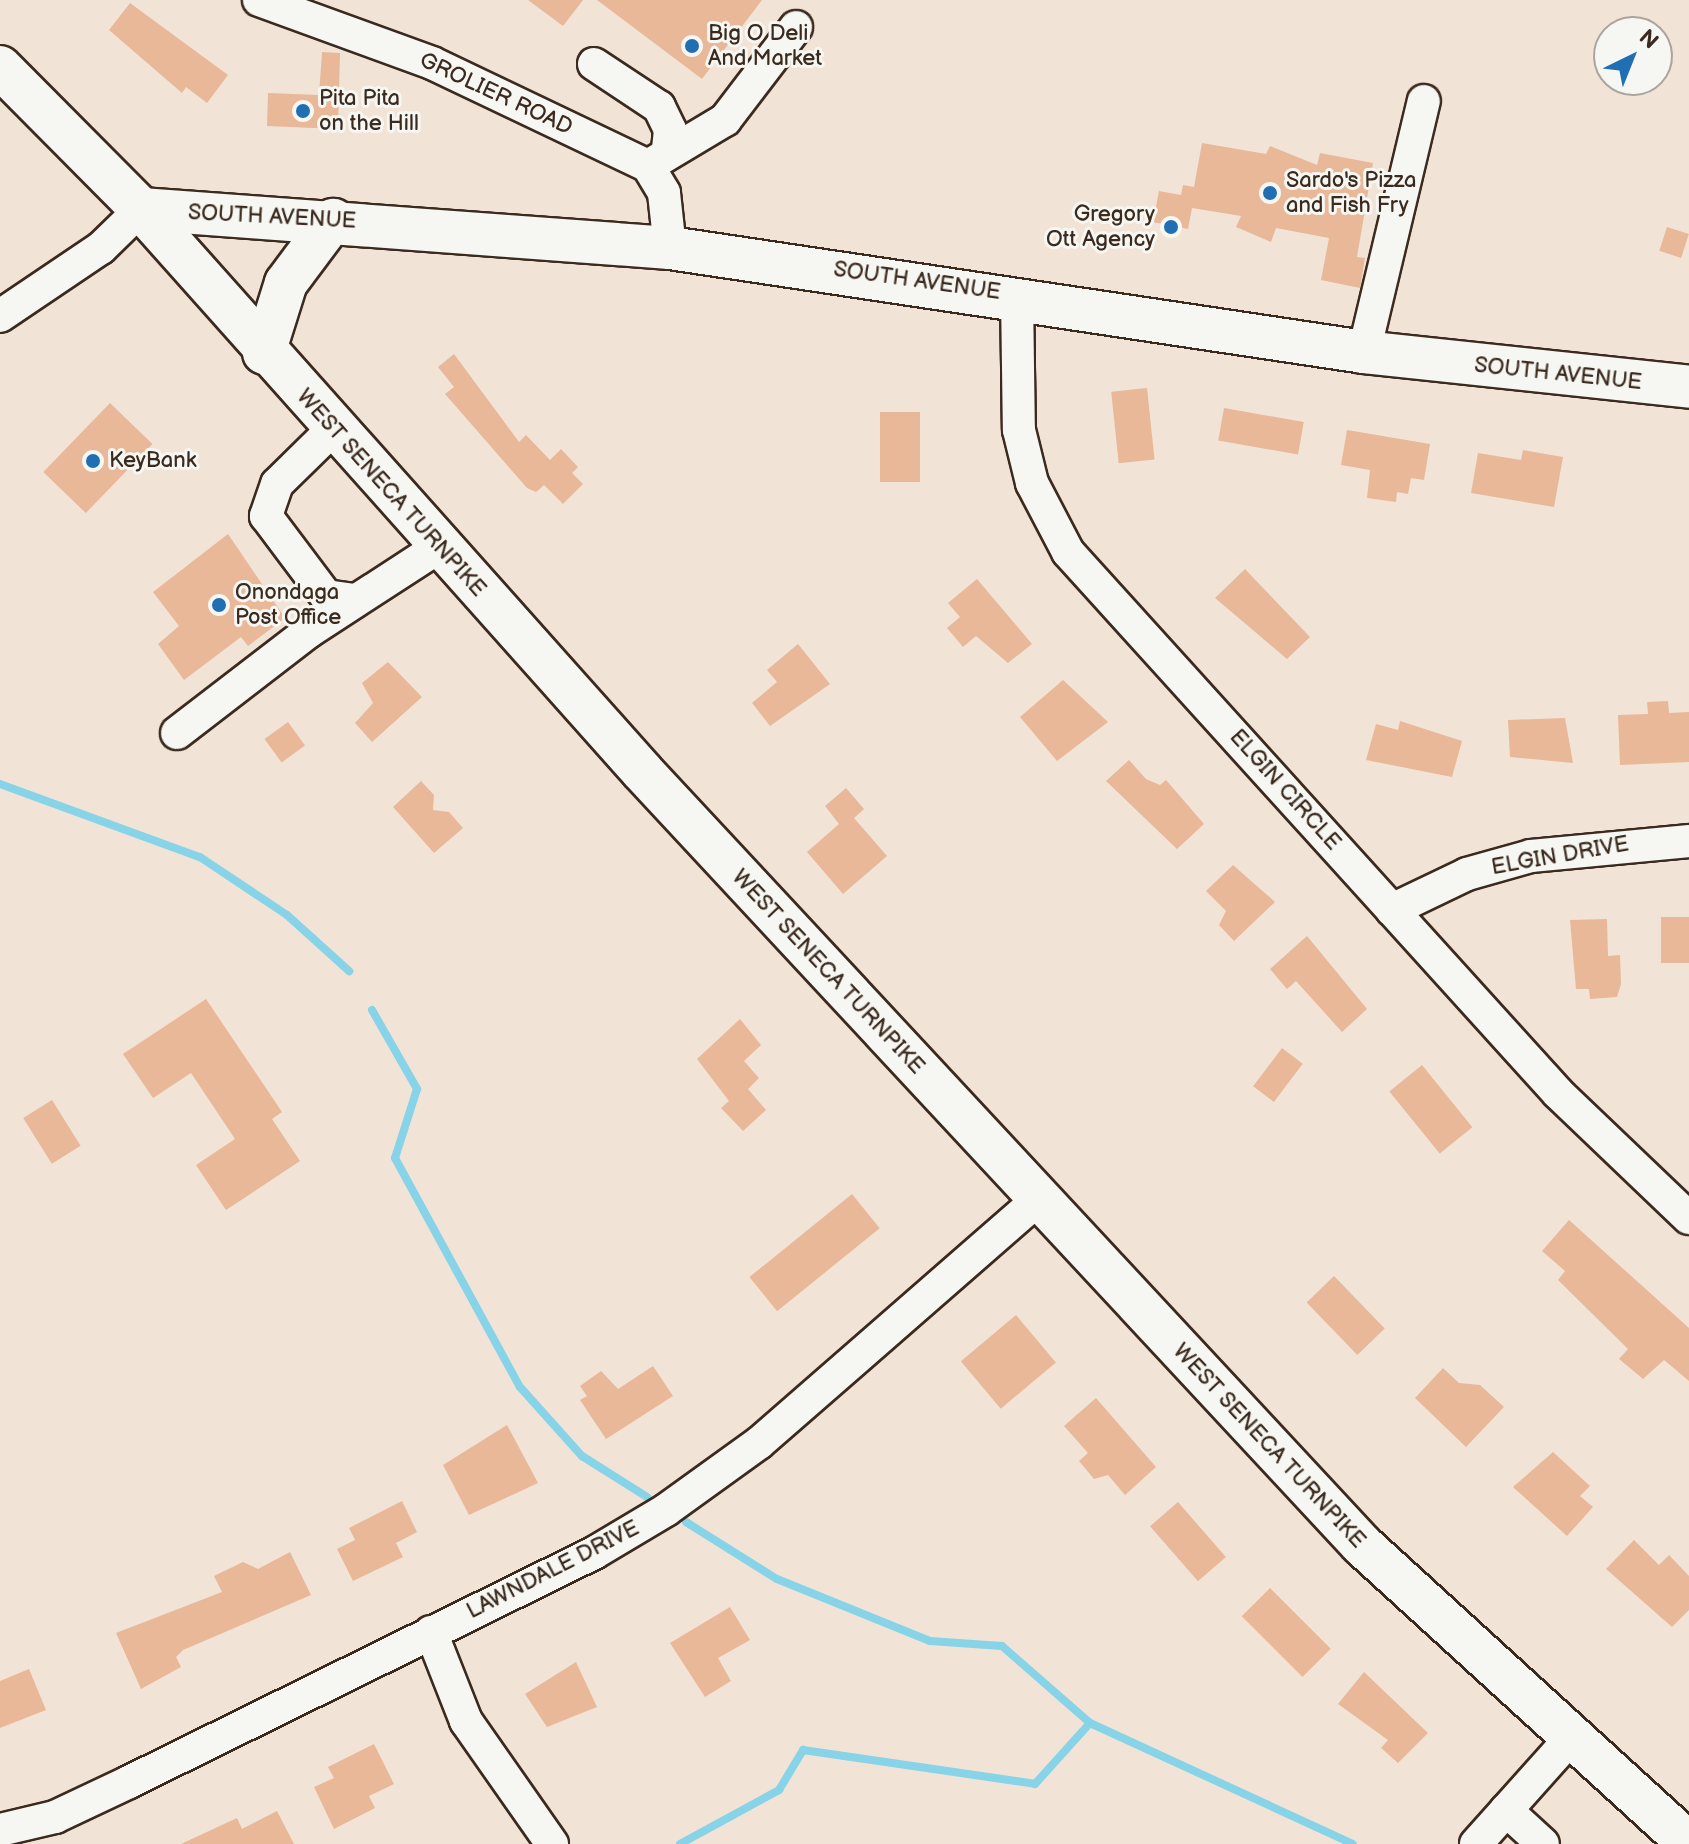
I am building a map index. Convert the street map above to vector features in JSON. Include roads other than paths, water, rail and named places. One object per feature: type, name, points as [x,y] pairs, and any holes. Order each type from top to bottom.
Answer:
[{"type":"main road","name":"WEST SENECA TURNPIKE","points":[[0,67],[141,209],[264,353],[439,547],[1038,1200],[1362,1545],[1570,1739],[1689,1844]]},
{"type":"main road","name":"SOUTH AVENUE","points":[[141,209],[333,220],[670,248],[1017,295],[1364,352],[1689,387]]},
{"type":"main road","points":[[264,353],[286,283],[333,220]]},
{"type":"street","name":"GROLIER ROAD","points":[[259,0],[432,63],[658,158]]},
{"type":"street","points":[[658,158],[725,120],[796,27]]},
{"type":"street","points":[[594,64],[659,107],[670,130],[658,158],[670,248]]},
{"type":"street","points":[[1364,352],[1424,101]]},
{"type":"street","points":[[4,304],[101,248],[141,209]]},
{"type":"street","name":"ELGIN CIRCLE","points":[[1017,295],[1019,430],[1032,483],[1068,552],[1558,1093],[1689,1218]]},
{"type":"street","points":[[333,429],[277,484],[266,516],[326,596],[355,600]]},
{"type":"street","points":[[177,733],[355,600],[439,547]]},
{"type":"street","name":"ELGIN DRIVE","points":[[1392,910],[1467,874],[1531,856],[1689,841]]},
{"type":"street","name":"LAWNDALE DRIVE","points":[[0,1830],[55,1817],[431,1632],[666,1510],[759,1443],[1038,1200]]},
{"type":"street","points":[[431,1632],[466,1721],[552,1844]]},
{"type":"street","points":[[1476,1844],[1570,1739]]},
{"type":"street","points":[[1506,1810],[1543,1844]]},
{"type":"waterway","points":[[0,784],[200,857],[287,915],[349,971]]},
{"type":"waterway","points":[[372,1010],[417,1089],[395,1158],[520,1387],[582,1456],[647,1497]]},
{"type":"waterway","points":[[686,1522],[777,1579],[930,1641],[1002,1646],[1090,1723],[1353,1844]]},
{"type":"waterway","points":[[680,1844],[779,1790],[803,1750],[1035,1784],[1090,1723]]},
{"type":"place","name":"Big O Deli And Market","points":[[692,46]]},
{"type":"place","name":"Pita Pita on the Hill","points":[[303,111]]},
{"type":"place","name":"Sardo's Pizza and Fish Fry","points":[[1270,193]]},
{"type":"place","name":"Gregory Ott Agency","points":[[1171,227]]},
{"type":"place","name":"KeyBank","points":[[93,461]]},
{"type":"place","name":"Onondaga Post Office","points":[[219,605]]}]
